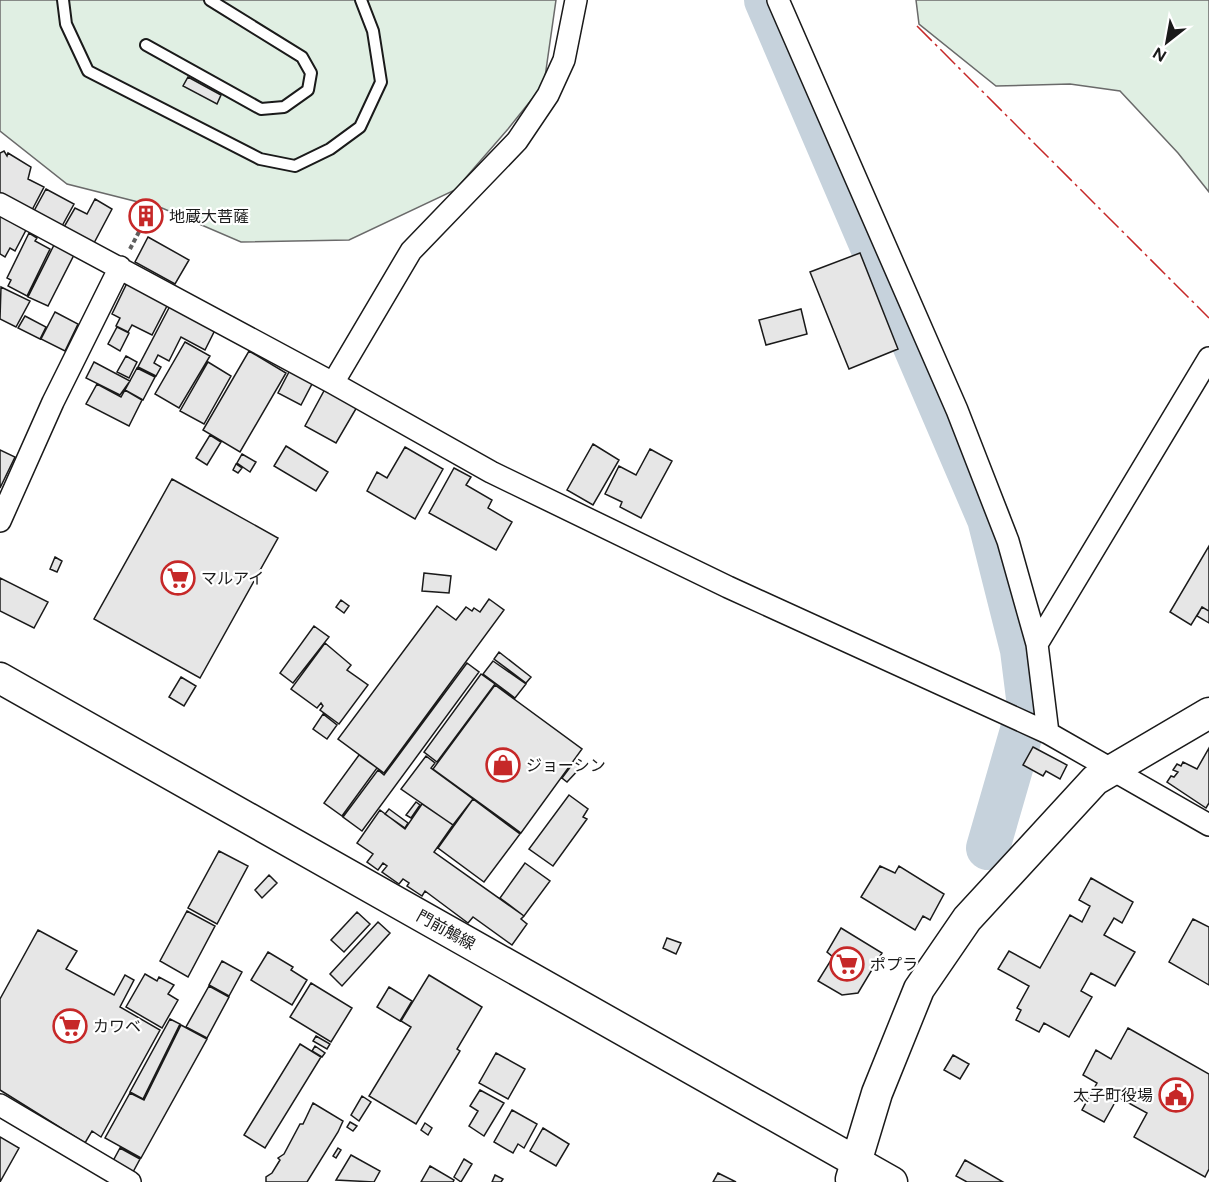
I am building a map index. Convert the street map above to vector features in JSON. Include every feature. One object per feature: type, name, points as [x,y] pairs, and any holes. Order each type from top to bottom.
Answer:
[{"type":"main road","name":"門前鵤線","points":[[0,678],[854,1172],[892,1182]]},
{"type":"main road","points":[[854,1172],[877,1093],[919,989],[967,919],[1095,780],[1209,713]]},
{"type":"street","points":[[333,383],[411,251],[518,141],[548,96],[564,60],[576,0]]},
{"type":"street","points":[[778,0],[957,410],[1008,541],[1037,644],[1033,726]]},
{"type":"street","points":[[0,204],[333,383],[491,472],[595,525],[1033,726],[1209,825]]},
{"type":"street","points":[[0,521],[52,402],[120,267]]},
{"type":"street","points":[[1037,644],[1209,358]]},
{"type":"street","points":[[0,1105],[130,1182]]},
{"type":"lane","points":[[63,0],[66,24],[88,70],[260,159],[295,166],[330,149],[360,127],[381,82],[373,31],[362,0]]},
{"type":"lane","points":[[146,45],[261,109],[284,107],[308,90],[311,73],[302,57],[210,0]]},
{"type":"green space","points":[[0,0],[556,0],[544,84],[455,190],[349,240],[241,242],[162,208],[67,184],[0,131]]},
{"type":"green space","points":[[916,0],[1209,0],[1209,192],[1178,153],[1120,91],[1070,84],[996,86],[919,24]]},
{"type":"building","points":[[188,77],[221,95],[217,104],[183,86]]},
{"type":"building","points":[[4,151],[7,156],[8,153],[31,167],[28,179],[44,187],[32,210],[0,193],[0,153]]},
{"type":"building","points":[[46,189],[74,204],[62,226],[34,211]]},
{"type":"building","points":[[95,199],[112,209],[94,243],[64,227],[75,208],[87,214]]},
{"type":"building","name":"地蔵大菩薩","points":[[145,210],[152,215],[149,222],[140,217]]},
{"type":"building","points":[[0,216],[26,230],[15,251],[10,248],[5,257],[0,254]]},
{"type":"building","points":[[29,233],[37,238],[35,241],[50,249],[27,296],[8,286],[11,280],[7,278]]},
{"type":"building","points":[[148,237],[189,260],[175,284],[135,262]]},
{"type":"building","points":[[55,243],[75,253],[48,306],[28,297]]},
{"type":"building","points":[[860,253],[898,349],[849,369],[810,272]]},
{"type":"building","points":[[128,281],[169,302],[152,335],[132,325],[128,332],[116,326],[120,318],[112,314]]},
{"type":"building","points":[[1,287],[30,301],[16,327],[0,319]]},
{"type":"building","points":[[171,304],[215,330],[205,350],[181,337],[169,361],[158,355],[154,363],[161,367],[156,376],[138,367]]},
{"type":"building","points":[[801,309],[807,334],[766,345],[759,320]]},
{"type":"building","points":[[55,312],[78,324],[65,351],[41,339]]},
{"type":"building","points":[[25,316],[46,327],[40,339],[18,328]]},
{"type":"building","points":[[117,327],[129,333],[120,351],[108,344]]},
{"type":"building","points":[[185,342],[210,356],[179,408],[155,394]]},
{"type":"building","points":[[249,351],[286,373],[240,452],[203,430]]},
{"type":"building","points":[[126,356],[137,362],[129,378],[117,372]]},
{"type":"building","points":[[94,362],[130,381],[120,395],[86,378]]},
{"type":"building","points":[[208,362],[231,376],[204,424],[180,411]]},
{"type":"building","points":[[137,368],[155,377],[143,400],[125,390]]},
{"type":"building","points":[[290,370],[313,382],[301,405],[278,393]]},
{"type":"building","points":[[97,384],[121,397],[125,390],[142,400],[129,426],[86,404]]},
{"type":"building","points":[[325,389],[357,407],[336,443],[305,426]]},
{"type":"building","points":[[210,435],[221,442],[207,465],[196,458]]},
{"type":"building","points":[[593,444],[619,460],[593,505],[567,490]]},
{"type":"building","points":[[286,446],[328,472],[316,491],[274,466]]},
{"type":"building","points":[[405,447],[443,469],[415,519],[367,491],[377,472],[387,478]]},
{"type":"building","points":[[650,449],[672,461],[641,518],[620,507],[622,502],[605,494],[619,466],[636,475]]},
{"type":"building","points":[[0,450],[15,457],[0,488]]},
{"type":"building","points":[[242,454],[256,462],[250,472],[237,463]]},
{"type":"building","points":[[236,464],[242,468],[238,473],[233,470]]},
{"type":"building","points":[[454,468],[471,477],[466,485],[492,500],[488,508],[512,522],[496,550],[429,513]]},
{"type":"building","points":[[172,479],[278,538],[200,678],[94,619]]},
{"type":"building","points":[[1209,546],[1209,611],[1202,607],[1191,625],[1170,612]]},
{"type":"building","points":[[55,557],[62,561],[57,572],[50,569]]},
{"type":"building","points":[[424,573],[451,576],[449,593],[422,591]]},
{"type":"building","points":[[0,578],[48,602],[34,628],[0,611]]},
{"type":"building","points":[[489,599],[504,610],[384,773],[338,739],[437,606],[456,620],[466,607],[480,612]]},
{"type":"building","points":[[341,600],[349,606],[344,613],[336,607]]},
{"type":"building","points":[[1202,607],[1209,611],[1209,623],[1197,616]]},
{"type":"building","points":[[314,626],[329,637],[293,683],[280,673]]},
{"type":"building","points":[[325,643],[351,665],[347,670],[368,685],[339,724],[320,710],[323,706],[321,703],[317,708],[291,689]]},
{"type":"building","points":[[499,652],[531,677],[526,683],[494,659]]},
{"type":"building","points":[[493,661],[526,684],[515,698],[483,674]]},
{"type":"building","points":[[467,663],[479,672],[362,831],[343,817],[378,770],[384,775]]},
{"type":"building","points":[[481,674],[495,684],[437,762],[424,752]]},
{"type":"building","points":[[181,677],[196,686],[184,706],[169,697]]},
{"type":"building","points":[[495,685],[582,749],[521,833],[433,769]]},
{"type":"building","points":[[323,714],[337,725],[327,739],[313,729]]},
{"type":"building","points":[[1033,747],[1067,765],[1060,779],[1046,771],[1043,776],[1023,765]]},
{"type":"building","points":[[1209,748],[1209,803],[1206,808],[1167,782],[1178,772],[1173,770],[1177,764],[1181,766],[1183,762],[1197,769]]},
{"type":"building","points":[[359,755],[377,768],[342,816],[324,803]]},
{"type":"building","points":[[426,756],[435,763],[431,768],[473,799],[453,825],[401,789]]},
{"type":"building","points":[[574,762],[581,767],[567,782],[562,778]]},
{"type":"building","points":[[569,795],[588,809],[583,817],[587,819],[553,866],[529,849]]},
{"type":"building","points":[[473,799],[520,834],[484,882],[438,848]]},
{"type":"building","points":[[416,802],[420,805],[411,818],[406,815]]},
{"type":"building","points":[[422,804],[453,825],[434,852],[524,916],[521,919],[527,924],[512,945],[473,917],[468,923],[425,891],[422,896],[407,886],[409,883],[403,879],[399,884],[382,872],[387,866],[383,863],[378,870],[367,862],[373,854],[357,843],[380,810],[405,829]]},
{"type":"building","points":[[389,809],[408,823],[405,828],[385,814]]},
{"type":"building","points":[[219,851],[248,866],[217,924],[188,908]]},
{"type":"building","points":[[525,863],[550,881],[524,916],[500,898]]},
{"type":"building","points":[[880,866],[895,873],[899,866],[944,894],[930,920],[923,916],[915,930],[861,897]]},
{"type":"building","points":[[269,875],[277,883],[262,898],[255,890]]},
{"type":"building","points":[[1091,878],[1133,902],[1122,923],[1114,918],[1104,935],[1135,952],[1115,986],[1091,973],[1081,991],[1092,997],[1069,1037],[1044,1023],[1039,1032],[1016,1020],[1021,1010],[1017,1008],[1029,986],[998,969],[1009,951],[1040,968],[1070,915],[1082,922],[1090,906],[1079,900]]},
{"type":"building","points":[[187,911],[215,926],[188,977],[160,961]]},
{"type":"building","points":[[357,912],[370,924],[344,952],[331,940]]},
{"type":"building","points":[[1193,919],[1209,927],[1209,985],[1169,962]]},
{"type":"building","points":[[378,922],[390,933],[342,986],[330,974]]},
{"type":"building","points":[[841,928],[882,953],[858,993],[842,995],[818,981],[833,957],[827,952]]},
{"type":"building","points":[[38,930],[77,951],[66,969],[114,995],[125,975],[134,980],[120,1007],[160,1030],[101,1137],[92,1131],[85,1143],[0,1090],[0,999]]},
{"type":"building","points":[[667,938],[681,943],[676,954],[663,948]]},
{"type":"building","points":[[268,952],[293,967],[291,970],[307,980],[292,1005],[251,980]]},
{"type":"building","points":[[222,961],[242,972],[229,996],[209,985]]},
{"type":"building","points":[[145,974],[157,981],[159,977],[174,985],[168,994],[178,1000],[162,1028],[126,1007]]},
{"type":"building","points":[[429,975],[482,1007],[457,1049],[460,1051],[416,1124],[369,1096],[411,1027],[401,1021]]},
{"type":"building","points":[[311,983],[352,1008],[331,1042],[290,1017]]},
{"type":"building","points":[[209,986],[229,997],[207,1038],[186,1027]]},
{"type":"building","points":[[389,987],[412,1001],[400,1021],[377,1007]]},
{"type":"building","points":[[170,1019],[180,1024],[143,1099],[130,1092]]},
{"type":"building","points":[[181,1025],[207,1039],[141,1158],[105,1138],[130,1093],[144,1100]]},
{"type":"building","points":[[1128,1028],[1209,1074],[1209,1169],[1205,1177],[1134,1137],[1147,1113],[1118,1097],[1104,1122],[1082,1110],[1097,1083],[1083,1075],[1096,1050],[1111,1059]]},
{"type":"building","points":[[316,1036],[330,1044],[327,1049],[313,1041]]},
{"type":"building","points":[[300,1044],[321,1057],[265,1148],[244,1135]]},
{"type":"building","points":[[315,1046],[325,1053],[322,1057],[312,1051]]},
{"type":"building","points":[[496,1053],[525,1069],[508,1099],[479,1083]]},
{"type":"building","points":[[953,1055],[969,1064],[960,1079],[944,1070]]},
{"type":"building","points":[[480,1090],[504,1103],[484,1136],[469,1126],[478,1111],[470,1106]]},
{"type":"building","points":[[362,1096],[371,1102],[359,1121],[351,1115]]},
{"type":"building","points":[[313,1103],[343,1121],[338,1132],[307,1182],[266,1182],[266,1177],[272,1173],[280,1160],[278,1158],[284,1154]]},
{"type":"building","points":[[512,1110],[537,1124],[524,1148],[518,1144],[513,1153],[494,1142]]},
{"type":"building","points":[[350,1122],[357,1126],[353,1131],[347,1127]]},
{"type":"building","points":[[425,1123],[432,1128],[428,1135],[421,1130]]},
{"type":"building","points":[[543,1128],[569,1144],[556,1166],[530,1151]]},
{"type":"building","points":[[0,1137],[19,1148],[0,1182]]},
{"type":"building","points":[[120,1148],[140,1159],[133,1172],[113,1161]]},
{"type":"building","points":[[338,1148],[341,1150],[336,1158],[333,1156]]},
{"type":"building","points":[[351,1155],[380,1171],[374,1182],[336,1180]]},
{"type":"building","points":[[464,1159],[472,1164],[461,1182],[454,1177]]},
{"type":"building","points":[[965,1160],[1003,1182],[967,1182],[956,1176]]},
{"type":"building","points":[[430,1166],[454,1180],[453,1182],[421,1182]]},
{"type":"building","points":[[718,1173],[736,1182],[713,1182]]},
{"type":"building","points":[[495,1175],[503,1179],[501,1182],[492,1182]]},
{"type":"waterway","points":[[766,0],[989,519],[1022,650],[1029,706],[988,848]]},
{"type":"power","points":[[917,26],[1209,318]]},
{"type":"place","name":"地蔵大菩薩","points":[[146,216]]},
{"type":"place","name":"マルアイ","points":[[178,578]]},
{"type":"place","name":"ジョーシン","points":[[503,765]]},
{"type":"place","name":"ポプラ","points":[[847,964]]},
{"type":"place","name":"カワベ","points":[[70,1026]]},
{"type":"place","name":"太子町役場","points":[[1176,1095]]}]
